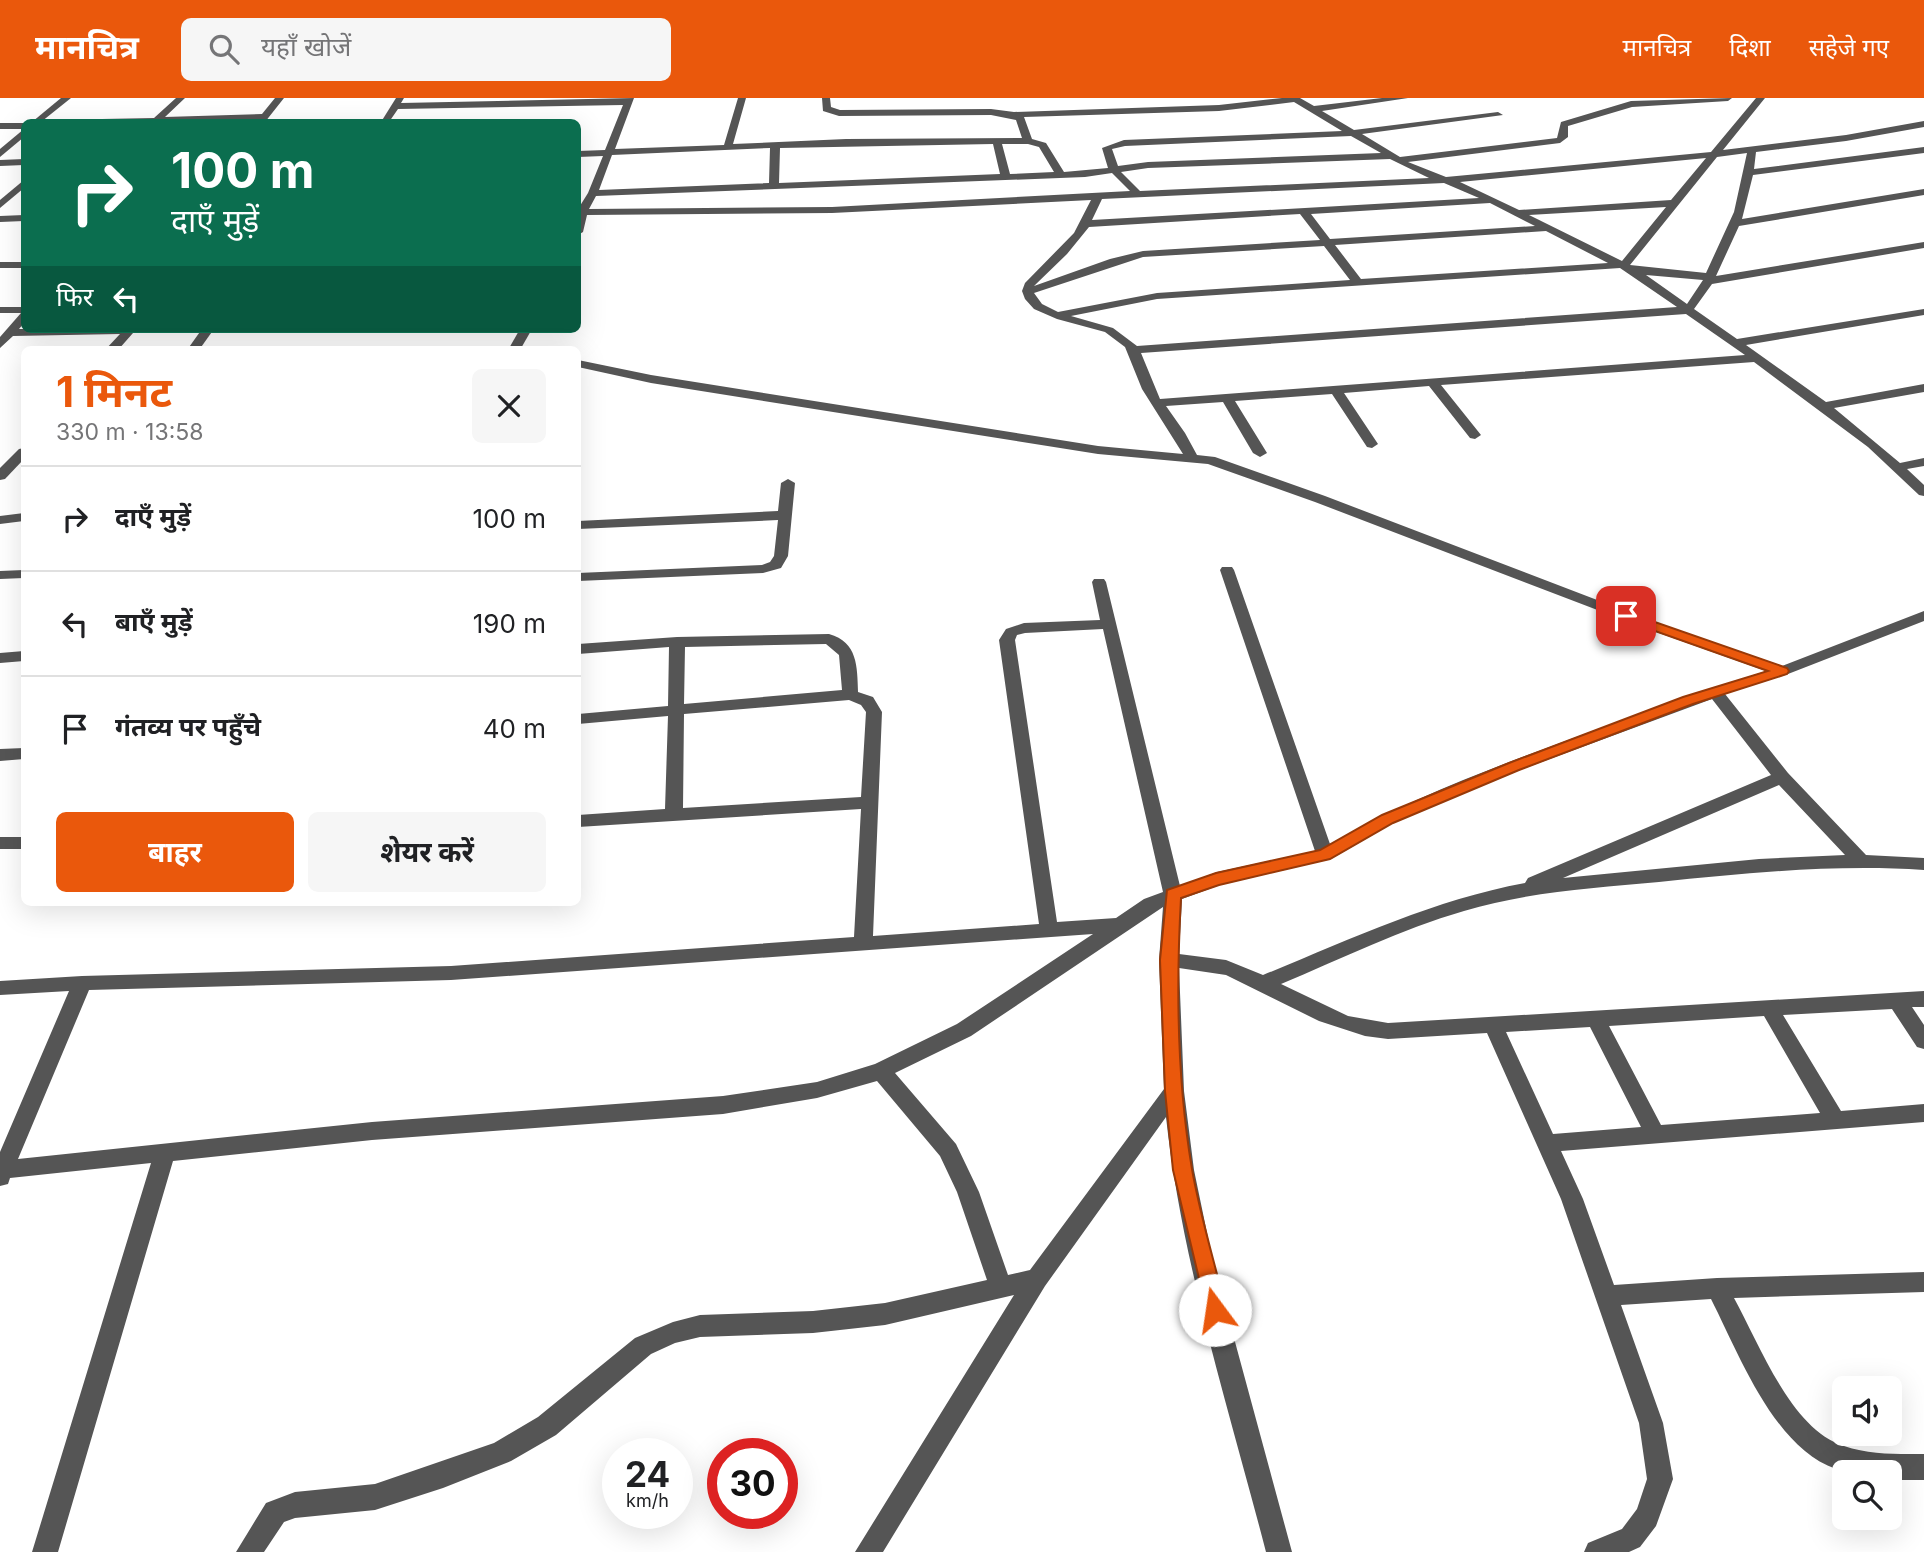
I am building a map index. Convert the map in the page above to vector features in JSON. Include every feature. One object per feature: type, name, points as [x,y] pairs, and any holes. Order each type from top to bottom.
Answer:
[{"type":"street","points":[[40,119],[67,98]]},
{"type":"street","points":[[158,119],[181,98]]},
{"type":"street","points":[[264,119],[280,98]]},
{"type":"street","points":[[728,146],[741,98]]},
{"type":"street","points":[[826,98],[826,109],[839,113],[998,108],[1020,118],[1028,141]]},
{"type":"street","points":[[1216,98],[1230,108]]},
{"type":"street","points":[[1312,109],[1404,98]]},
{"type":"street","points":[[593,193],[1061,175],[1148,165],[1394,158],[1560,140],[1563,138],[1564,124],[1631,104],[1728,98]]},
{"type":"street","points":[[1628,268],[1630,261],[1674,203],[1761,98]]},
{"type":"street","points":[[1014,114],[1230,108],[1295,99],[1394,158],[1520,212],[1628,268],[1824,406],[1873,444],[1924,492]]},
{"type":"street","points":[[387,119],[398,102],[629,100],[593,193],[581,211]]},
{"type":"street","points":[[1138,194],[1114,170],[1107,148],[1114,144],[1350,132],[1498,115]]},
{"type":"street","points":[[581,212],[641,215],[789,212],[1097,198],[1353,182],[1441,180],[1652,162],[1869,136],[1924,124]]},
{"type":"street","points":[[0,126],[21,126]]},
{"type":"street","points":[[0,154],[21,135]]},
{"type":"street","points":[[997,141],[1006,177]]},
{"type":"street","points":[[581,153],[728,146],[1028,141],[1043,145],[1061,175]]},
{"type":"street","points":[[774,185],[775,145]]},
{"type":"street","points":[[1136,350],[1687,310],[1709,279],[1738,223],[1752,150]]},
{"type":"street","points":[[1749,173],[1924,150]]},
{"type":"street","points":[[0,163],[21,162]]},
{"type":"street","points":[[0,205],[21,186]]},
{"type":"street","points":[[1738,223],[1924,192]]},
{"type":"street","points":[[1097,198],[1070,246],[1030,282],[1028,291],[1033,304],[1042,311],[1109,330],[1136,350],[1152,397],[1185,440],[1191,457]]},
{"type":"street","points":[[1084,224],[1493,200]]},
{"type":"street","points":[[1520,212],[1674,203]]},
{"type":"street","points":[[1304,212],[1358,283]]},
{"type":"street","points":[[1,219],[21,218]]},
{"type":"street","points":[[1028,291],[1072,278],[1119,258],[1143,254],[1551,228]]},
{"type":"street","points":[[1058,315],[1157,296],[1628,268],[1709,279],[1924,245]]},
{"type":"street","points":[[0,265],[21,265]]},
{"type":"street","points":[[0,310],[21,310]]},
{"type":"street","points":[[1737,343],[1924,312]]},
{"type":"street","points":[[0,344],[21,320]]},
{"type":"street","points":[[10,333],[21,333]]},
{"type":"street","points":[[115,346],[127,333]]},
{"type":"street","points":[[1157,402],[1757,358]]},
{"type":"street","points":[[581,365],[650,379],[1098,450],[1210,460],[1309,494],[1635,619],[1782,671]]},
{"type":"street","points":[[1432,382],[1475,435]]},
{"type":"street","points":[[1824,406],[1924,388]]},
{"type":"street","points":[[1335,389],[1372,444]]},
{"type":"street","points":[[1226,397],[1260,453]]},
{"type":"street","points":[[0,476],[21,458]]},
{"type":"street","points":[[1898,467],[1924,462]]},
{"type":"street","points":[[581,578],[763,569],[776,565],[781,556],[788,483]]},
{"type":"street","points":[[581,525],[785,514]]},
{"type":"street","points":[[0,520],[21,517]]},
{"type":"street","points":[[1227,570],[1325,855]]},
{"type":"street","points":[[2,575],[21,574]]},
{"type":"street","points":[[1099,582],[1173,894],[1169,960],[1174,1091],[1183,1170],[1201,1257],[1279,1552]]},
{"type":"street","points":[[82,983],[1,1172],[372,1131],[723,1105],[817,1090],[881,1071],[964,1030],[1151,904],[1173,894],[1216,879],[1325,855],[1387,819],[1489,777],[1714,691],[1782,671],[1924,616]]},
{"type":"street","points":[[1049,930],[1007,640],[1011,632],[1024,628],[1107,624]]},
{"type":"street","points":[[581,649],[677,642],[829,639],[843,645],[848,653],[850,695]]},
{"type":"street","points":[[674,815],[677,642]]},
{"type":"street","points":[[0,658],[21,656]]},
{"type":"street","points":[[1714,691],[1782,777],[1862,862]]},
{"type":"street","points":[[581,719],[850,695],[867,701],[874,712],[863,944]]},
{"type":"street","points":[[0,755],[21,754]]},
{"type":"street","points":[[1511,893],[1782,777]]},
{"type":"street","points":[[581,821],[871,802]]},
{"type":"street","points":[[0,843],[21,843]]},
{"type":"street","points":[[1263,983],[1456,906],[1511,893],[1584,882],[1769,864],[1924,864]]},
{"type":"street","points":[[0,988],[82,983],[451,974],[1119,925]]},
{"type":"street","points":[[1169,960],[1230,968],[1336,1023],[1363,1030],[1388,1031],[1924,999]]},
{"type":"street","points":[[1898,1001],[1924,1041]]},
{"type":"street","points":[[1769,1008],[1835,1120]]},
{"type":"street","points":[[1595,1017],[1655,1134]]},
{"type":"street","points":[[1492,1023],[1572,1199],[1651,1423],[1660,1479],[1647,1517],[1631,1538],[1597,1552]]},
{"type":"street","points":[[881,1071],[948,1150],[968,1192],[1001,1288]]},
{"type":"street","points":[[868,1552],[1037,1279],[1112,1171],[1174,1091]]},
{"type":"street","points":[[1547,1143],[1924,1113]]},
{"type":"street","points":[[46,1552],[165,1153]]},
{"type":"street","points":[[249,1552],[275,1512],[295,1505],[375,1497],[502,1452],[547,1426],[643,1346],[673,1332],[700,1326],[813,1322],[885,1314],[1037,1279]]},
{"type":"street","points":[[1606,1296],[1717,1287],[1924,1282]]},
{"type":"street","points":[[1717,1287],[1778,1403],[1802,1435],[1836,1457],[1882,1467],[1924,1467]]},
{"type":"route","points":[[1215,1310],[1183,1170],[1174,1091],[1169,960],[1173,894],[1216,879],[1325,855],[1387,819],[1514,766],[1714,691],[1782,671],[1626,616]]}]
